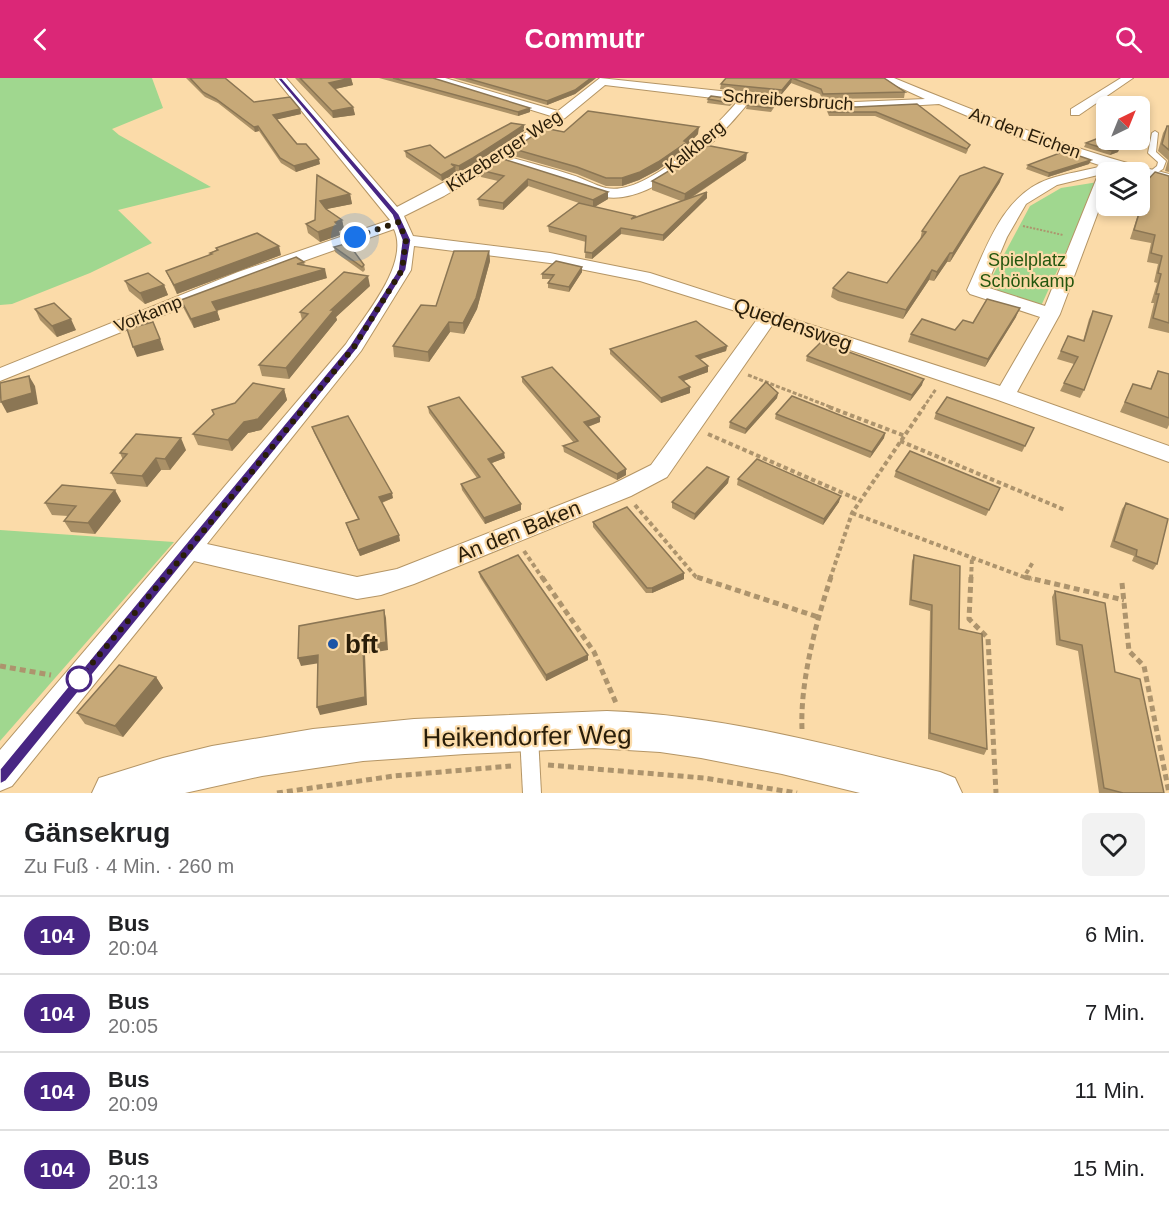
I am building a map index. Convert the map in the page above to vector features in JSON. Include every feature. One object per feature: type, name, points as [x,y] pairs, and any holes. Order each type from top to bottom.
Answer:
[{"type":"street","points":[[0,775],[354,347],[402,270],[400,225],[280,78]]},
{"type":"street","points":[[433,78],[561,115]]},
{"type":"street","name":"An den Eichen","points":[[884,78],[1026,136],[1098,162]]},
{"type":"street","points":[[1075,112],[1128,78]]},
{"type":"street","name":"Kitzeberger Weg","points":[[400,225],[433,198],[498,158],[561,115],[604,80]]},
{"type":"street","name":"Schreibersbruch","points":[[604,80],[800,104],[851,106],[939,101]]},
{"type":"street","name":"Kalkberg","points":[[498,158],[568,178],[606,193],[631,190],[676,166],[719,131],[747,98]]},
{"type":"street","points":[[1051,314],[976,290],[1020,201],[1052,182],[1096,170]]},
{"type":"street","name":"An den Eichen","points":[[1151,174],[1169,178]]},
{"type":"street","points":[[1005,395],[1051,314],[1096,198]]},
{"type":"street","name":"Quedensweg","points":[[400,225],[620,271],[769,316],[1005,395],[1169,454]]},
{"type":"street","name":"Vorkamp","points":[[0,375],[244,276],[400,225]]},
{"type":"street","name":"An den Baken","points":[[188,550],[357,588],[404,577],[622,490],[659,471],[769,316]]},
{"type":"street","name":"Heikendorfer Weg","points":[[114,793],[237,760],[367,741],[452,734],[620,730],[804,759],[940,793]]},
{"type":"lane","points":[[1151,174],[1160,167],[1162,161],[1152,153],[1155,133]]},
{"type":"lane","points":[[529,732],[532,793]]},
{"type":"path","points":[[1008,222],[1079,239]]},
{"type":"path","points":[[730,368],[905,436]]},
{"type":"path","points":[[801,710],[818,618],[852,513],[858,500],[905,436],[945,375]]},
{"type":"path","points":[[690,426],[858,500]]},
{"type":"path","points":[[900,441],[1065,510]]},
{"type":"path","points":[[622,490],[696,577],[818,618]]},
{"type":"path","points":[[852,513],[1024,577],[1124,600]]},
{"type":"path","points":[[512,533],[594,652],[616,704],[620,730]]},
{"type":"path","points":[[972,558],[969,619],[988,638],[996,793]]},
{"type":"path","points":[[1024,577],[1033,562]]},
{"type":"path","points":[[1122,583],[1129,651],[1144,666],[1169,793]]},
{"type":"path","points":[[0,666],[78,680]]},
{"type":"green space","points":[[0,78],[152,78],[163,108],[112,129],[211,187],[118,210],[152,243],[90,273],[12,304],[0,305]]},
{"type":"green space","name":"Spielplatz Schönkamp","points":[[1096,182],[1041,306],[985,290],[1030,206],[1061,188]]},
{"type":"green space","points":[[0,530],[174,542],[0,741]]},
{"type":"building","points":[[190,78],[225,78],[254,102],[290,97],[300,109],[273,115],[297,144],[306,144],[319,159],[294,166],[280,158],[258,126],[254,127],[203,92]]},
{"type":"building","points":[[300,78],[351,78],[329,83],[353,107],[332,111]]},
{"type":"building","points":[[393,78],[433,78],[530,108],[518,112]]},
{"type":"building","points":[[466,78],[591,78],[575,90],[547,101]]},
{"type":"building","points":[[726,78],[792,78],[782,90],[721,84]]},
{"type":"building","points":[[792,78],[884,78],[905,92],[823,94],[821,89]]},
{"type":"building","points":[[711,96],[734,99],[730,103],[708,99]]},
{"type":"building","points":[[750,100],[775,102],[771,108],[747,105]]},
{"type":"building","points":[[917,104],[970,145],[967,149],[876,112],[829,112],[827,105],[856,107]]},
{"type":"building","points":[[588,111],[699,127],[684,141],[687,142],[658,162],[640,172],[622,178],[606,178],[514,149],[544,128],[564,132]]},
{"type":"building","points":[[511,123],[524,125],[459,166],[451,164],[455,167],[441,175],[405,151],[430,145],[445,158]]},
{"type":"building","points":[[1167,126],[1169,126],[1169,150],[1162,144]]},
{"type":"building","points":[[1096,139],[1096,146],[1086,143]]},
{"type":"building","points":[[705,145],[747,153],[685,194],[652,181],[687,160]]},
{"type":"building","points":[[1065,151],[1091,160],[1049,173],[1028,165]]},
{"type":"building","points":[[500,158],[608,192],[593,200],[528,179],[503,203],[478,199],[504,176],[480,170]]},
{"type":"building","points":[[984,167],[1003,174],[953,253],[950,253],[937,272],[932,270],[906,310],[840,292],[833,288],[848,272],[887,283],[926,232],[922,231],[960,176]]},
{"type":"building","points":[[1155,172],[1169,176],[1169,323],[1153,318],[1159,294],[1156,294],[1161,274],[1158,273],[1162,256],[1151,253],[1155,235],[1134,230],[1138,216],[1150,216],[1150,177]]},
{"type":"building","points":[[317,175],[350,194],[320,201],[326,209],[342,220],[335,222],[338,225],[318,232],[306,224],[315,220]]},
{"type":"building","points":[[707,192],[663,235],[621,228],[592,253],[585,252],[586,236],[548,226],[579,203],[635,216],[631,219]]},
{"type":"building","points":[[257,233],[279,246],[174,285],[166,271],[212,254],[210,253],[218,250],[216,248]]},
{"type":"building","points":[[348,243],[364,265],[362,267],[334,247]]},
{"type":"building","points":[[454,251],[489,251],[476,298],[463,323],[449,322],[428,352],[393,346],[421,305],[436,306]]},
{"type":"building","points":[[296,257],[304,262],[297,264],[325,269],[212,302],[217,311],[191,319],[181,300]]},
{"type":"building","points":[[556,261],[582,267],[569,287],[548,283],[554,275],[542,274]]},
{"type":"building","points":[[344,272],[368,276],[331,310],[334,310],[286,368],[259,365],[308,314],[300,312]]},
{"type":"building","points":[[148,273],[164,285],[140,293],[125,281]]},
{"type":"building","points":[[987,299],[1020,308],[988,359],[911,334],[922,319],[955,330],[963,320],[973,323]]},
{"type":"building","points":[[54,303],[71,319],[52,326],[35,309]]},
{"type":"building","points":[[1093,311],[1112,316],[1084,390],[1064,383],[1078,357],[1061,351],[1068,336],[1084,341]]},
{"type":"building","points":[[696,321],[727,346],[696,356],[708,366],[679,377],[690,387],[661,398],[610,349]]},
{"type":"building","points":[[153,322],[160,339],[133,347],[127,329]]},
{"type":"building","points":[[821,342],[924,379],[912,395],[807,356]]},
{"type":"building","points":[[552,367],[600,417],[584,422],[626,469],[617,474],[563,446],[578,441],[522,377]]},
{"type":"building","points":[[1158,371],[1169,374],[1169,418],[1125,402],[1133,384],[1151,389]]},
{"type":"building","points":[[29,376],[32,393],[1,402],[0,383]]},
{"type":"building","points":[[766,382],[778,393],[746,429],[730,422]]},
{"type":"building","points":[[253,383],[284,389],[258,419],[244,422],[228,440],[193,434],[214,414],[212,410],[235,403]]},
{"type":"building","points":[[792,396],[885,433],[872,452],[776,414]]},
{"type":"building","points":[[459,397],[504,453],[488,459],[521,504],[484,518],[461,484],[480,477],[428,407]]},
{"type":"building","points":[[947,397],[1034,428],[1025,446],[936,413]]},
{"type":"building","points":[[348,416],[392,493],[379,497],[399,535],[358,550],[346,523],[359,519],[312,427]]},
{"type":"building","points":[[136,434],[181,438],[165,459],[156,458],[142,476],[111,473],[127,454],[120,453]]},
{"type":"building","points":[[910,451],[1000,488],[989,510],[896,471]]},
{"type":"building","points":[[757,459],[841,496],[824,519],[738,479]]},
{"type":"building","points":[[707,467],[729,477],[695,514],[672,502]]},
{"type":"building","points":[[62,485],[115,490],[88,523],[64,521],[76,506],[45,503]]},
{"type":"building","points":[[1126,503],[1168,519],[1157,564],[1136,556],[1137,550],[1114,541]]},
{"type":"building","points":[[627,507],[684,573],[652,588],[647,588],[593,522]]},
{"type":"building","points":[[518,555],[588,655],[546,675],[479,572]]},
{"type":"building","points":[[914,555],[960,566],[959,629],[982,634],[987,749],[930,733],[932,605],[911,600]]},
{"type":"building","points":[[1055,591],[1105,603],[1115,672],[1140,679],[1164,793],[1123,793],[1104,788],[1082,645],[1060,640]]},
{"type":"building","points":[[384,610],[386,642],[363,646],[365,697],[317,707],[318,655],[298,658],[299,626]]},
{"type":"building","points":[[119,665],[156,677],[115,726],[77,713]]},
{"type":"bus line","name":"104","points":[[0,775],[354,347],[402,270],[406,240],[395,214],[280,78]]},
{"type":"place","name":"bft","points":[[333,644]]},
{"type":"route","points":[[79,679],[354,347],[402,270],[406,240],[399,222],[355,237]]}]
